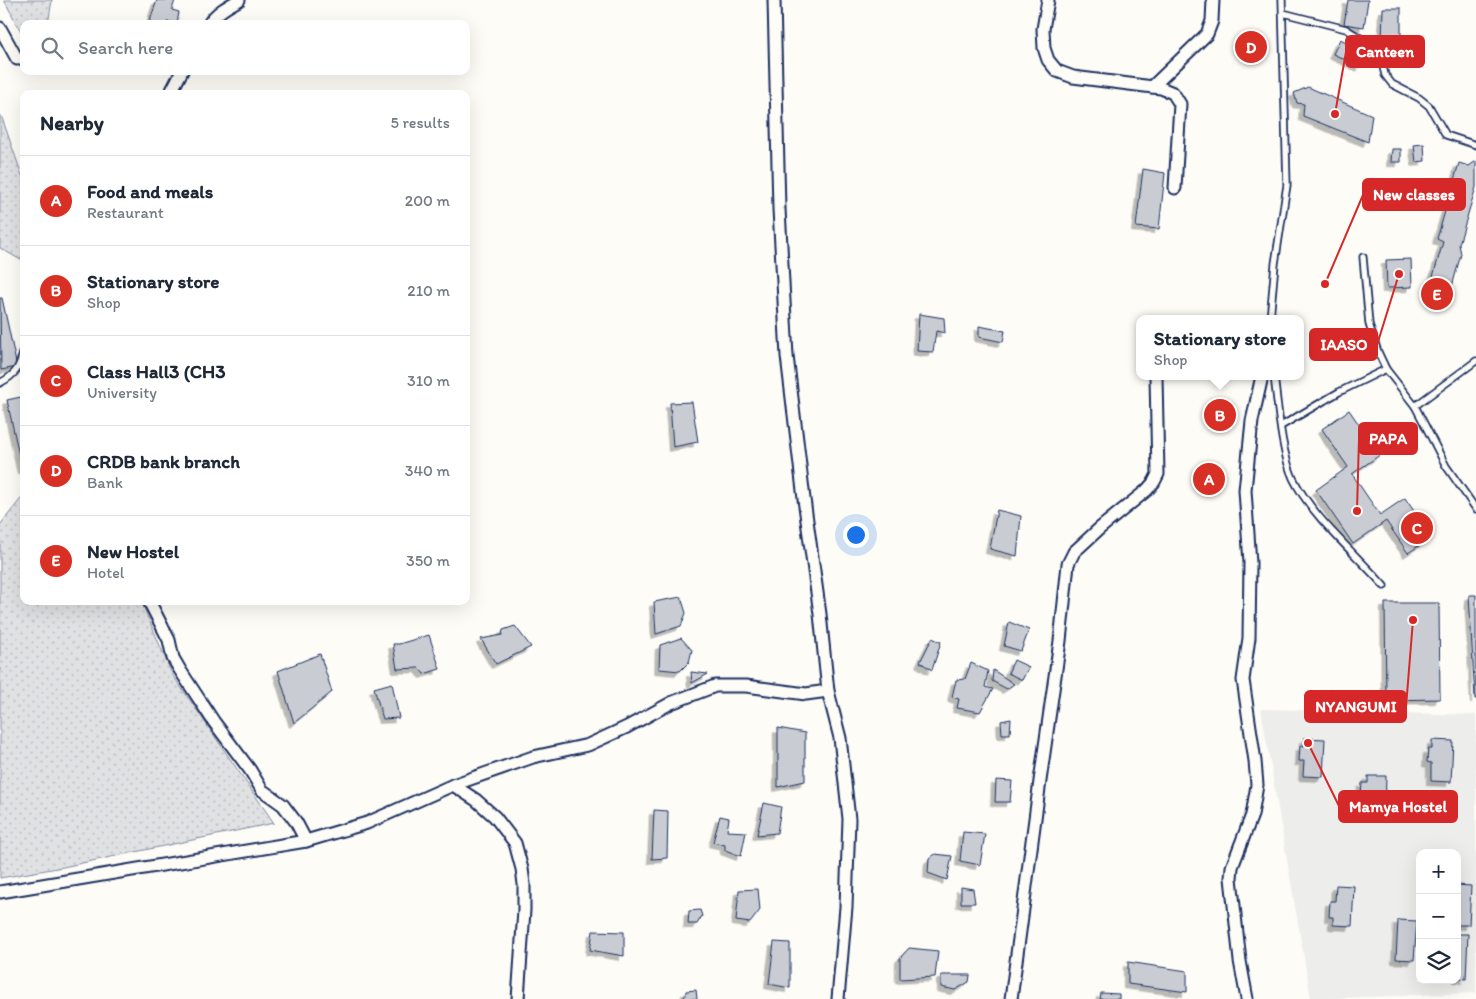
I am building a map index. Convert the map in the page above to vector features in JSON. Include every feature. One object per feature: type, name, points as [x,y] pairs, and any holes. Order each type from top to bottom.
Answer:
[{"type":"street","points":[[211,20],[239,0]]},
{"type":"street","points":[[774,0],[779,209],[787,356],[828,691],[840,738],[849,819],[846,907],[838,999]]},
{"type":"street","points":[[1048,0],[1043,29],[1044,48],[1048,60],[1057,71],[1074,77],[1152,87],[1173,93],[1180,104],[1175,188]]},
{"type":"street","points":[[1152,87],[1207,34],[1212,21],[1213,0]]},
{"type":"street","points":[[0,28],[17,59]]},
{"type":"street","points":[[172,90],[180,75]]},
{"type":"street","points":[[1011,999],[1060,640],[1068,564],[1074,552],[1099,529],[1148,490],[1158,474],[1156,380]]},
{"type":"street","points":[[1247,999],[1240,962],[1230,878],[1232,867],[1252,815],[1257,785],[1243,680],[1249,638],[1250,563],[1244,490],[1252,421],[1261,380]]},
{"type":"street","points":[[151,605],[169,640],[173,658],[214,722],[250,770],[262,790],[283,805],[296,822],[306,841]]},
{"type":"street","points":[[0,892],[306,841],[367,823],[453,785],[533,757],[588,745],[671,702],[715,686],[746,686],[806,694],[828,691]]},
{"type":"street","points":[[453,785],[476,800],[495,817],[514,843],[522,868],[524,910],[518,999]]},
{"type":"lane","points":[[1270,315],[1275,264],[1287,185],[1282,0]]},
{"type":"lane","points":[[1283,13],[1346,29],[1375,47],[1386,75],[1392,84],[1419,98],[1428,106],[1446,135],[1476,145]]},
{"type":"lane","points":[[1363,257],[1369,324],[1378,352],[1386,368],[1415,406],[1446,466],[1476,509]]},
{"type":"lane","points":[[1415,406],[1476,361]]},
{"type":"lane","points":[[0,383],[9,379],[18,368],[20,362]]},
{"type":"lane","points":[[1281,426],[1339,392],[1386,368]]},
{"type":"lane","points":[[1275,380],[1287,459],[1293,478],[1307,501],[1338,538],[1384,586]]},
{"type":"shaded area","points":[[4,0],[52,0],[49,20],[20,20],[20,30]]},
{"type":"shaded area","points":[[0,116],[20,170],[19,259],[0,248]]},
{"type":"shaded area","points":[[20,500],[20,605],[143,605],[172,674],[274,823],[63,867],[0,878],[0,525]]},
{"type":"shaded area","points":[[1261,709],[1476,715],[1476,993],[1311,999]]},
{"type":"building","points":[[157,0],[175,0],[172,10],[179,12],[178,20],[150,20]]},
{"type":"building","points":[[1348,0],[1368,0],[1364,27],[1344,24]]},
{"type":"building","points":[[1383,8],[1401,8],[1401,42],[1382,41]]},
{"type":"building","points":[[1340,39],[1368,52],[1361,67],[1333,54]]},
{"type":"building","points":[[1308,87],[1372,115],[1368,142],[1303,116],[1304,104],[1297,103],[1294,93]]},
{"type":"building","points":[[1424,144],[1425,161],[1416,162],[1414,145]]},
{"type":"building","points":[[1392,149],[1401,149],[1401,162],[1391,162]]},
{"type":"building","points":[[1476,161],[1476,187],[1459,244],[1461,254],[1448,301],[1428,294],[1443,242],[1437,239],[1459,163],[1469,166]]},
{"type":"building","points":[[1143,169],[1165,173],[1159,229],[1136,227]]},
{"type":"building","points":[[1411,259],[1412,287],[1387,288],[1386,260]]},
{"type":"building","points":[[0,298],[2,298],[17,367],[1,370]]},
{"type":"building","points":[[919,314],[944,318],[945,333],[936,331],[933,352],[917,351]]},
{"type":"building","points":[[979,326],[1005,331],[1003,342],[979,337]]},
{"type":"building","points":[[20,397],[20,460],[7,400]]},
{"type":"building","points":[[692,402],[698,442],[673,447],[670,403]]},
{"type":"building","points":[[1349,410],[1380,455],[1352,474],[1380,515],[1405,498],[1432,537],[1408,553],[1386,521],[1353,544],[1316,490],[1348,467],[1322,429]]},
{"type":"building","points":[[997,510],[1021,516],[1017,556],[990,549]]},
{"type":"building","points":[[1469,595],[1476,595],[1476,699],[1475,699]]},
{"type":"building","points":[[681,597],[686,613],[681,626],[656,634],[654,602]]},
{"type":"building","points":[[1385,603],[1439,603],[1440,699],[1386,700]]},
{"type":"building","points":[[1009,622],[1029,630],[1021,651],[1004,646]]},
{"type":"building","points":[[515,626],[531,647],[496,664],[481,639],[502,635],[503,630]]},
{"type":"building","points":[[429,635],[440,669],[424,674],[419,668],[397,669],[393,644]]},
{"type":"building","points":[[681,638],[692,650],[689,662],[680,671],[659,669],[660,645]]},
{"type":"building","points":[[932,638],[941,642],[932,670],[920,662]]},
{"type":"building","points":[[320,654],[332,692],[294,723],[278,671]]},
{"type":"building","points":[[1014,660],[1029,667],[1022,680],[1008,673]]},
{"type":"building","points":[[971,663],[988,671],[985,687],[993,689],[980,712],[957,708],[959,699],[952,697],[956,680],[965,679]]},
{"type":"building","points":[[993,670],[1014,684],[1007,689],[992,681]]},
{"type":"building","points":[[691,672],[708,674],[692,683]]},
{"type":"building","points":[[392,683],[399,718],[383,719],[374,688]]},
{"type":"building","points":[[1011,719],[1010,734],[1002,734],[1001,721]]},
{"type":"building","points":[[778,728],[805,733],[805,781],[778,787]]},
{"type":"building","points":[[1304,738],[1325,739],[1323,777],[1303,776],[1304,761],[1299,761],[1300,746],[1304,746]]},
{"type":"building","points":[[1432,740],[1453,741],[1451,782],[1431,781],[1431,763],[1427,762],[1428,749],[1432,749]]},
{"type":"building","points":[[1368,776],[1386,776],[1385,813],[1367,812],[1368,796],[1361,796],[1362,783],[1368,783]]},
{"type":"building","points":[[996,780],[1012,781],[1010,802],[995,802]]},
{"type":"building","points":[[764,803],[781,807],[777,833],[757,835]]},
{"type":"building","points":[[654,810],[668,811],[667,858],[652,859]]},
{"type":"building","points":[[720,816],[729,818],[727,831],[746,832],[741,856],[725,850],[725,845],[713,842]]},
{"type":"building","points":[[963,832],[985,834],[980,865],[960,861]]},
{"type":"building","points":[[935,854],[952,856],[947,880],[928,873],[929,859]]},
{"type":"building","points":[[1336,885],[1354,886],[1352,926],[1333,925],[1333,917],[1329,917],[1330,901],[1335,901]]},
{"type":"building","points":[[1461,885],[1471,886],[1469,925],[1461,925]]},
{"type":"building","points":[[961,887],[973,889],[975,903],[961,903]]},
{"type":"building","points":[[758,889],[760,910],[750,923],[736,921],[739,890]]},
{"type":"building","points":[[700,910],[702,916],[697,924],[688,924],[689,911]]},
{"type":"building","points":[[1398,920],[1416,921],[1414,960],[1396,959]]},
{"type":"building","points":[[593,931],[624,932],[624,956],[590,950]]},
{"type":"building","points":[[1461,934],[1468,934],[1466,979],[1461,978]]},
{"type":"building","points":[[774,942],[790,943],[790,988],[769,984]]},
{"type":"building","points":[[909,948],[938,951],[935,977],[900,979],[900,958]]},
{"type":"building","points":[[1128,962],[1187,971],[1187,992],[1128,984]]},
{"type":"building","points":[[941,975],[970,975],[969,982],[955,990],[941,987]]},
{"type":"building","points":[[696,990],[697,999],[684,999],[686,991]]},
{"type":"building","points":[[1101,993],[1119,994],[1119,999],[1100,999]]},
{"type":"place","name":"CRDB bank branch","points":[[1251,47]]},
{"type":"place","name":"Canteen","points":[[1335,114]]},
{"type":"place","name":"IAASO","points":[[1399,274]]},
{"type":"place","name":"New classes","points":[[1325,284]]},
{"type":"place","name":"New Hostel","points":[[1437,294]]},
{"type":"place","name":"Stationary store","points":[[1220,415]]},
{"type":"place","name":"Food and meals","points":[[1209,479]]},
{"type":"place","name":"PAPA","points":[[1357,511]]},
{"type":"place","name":"Class Hall3 (CH3","points":[[1417,528]]},
{"type":"place","name":"NYANGUMI","points":[[1413,620]]},
{"type":"place","name":"Mamya Hostel","points":[[1308,743]]}]
